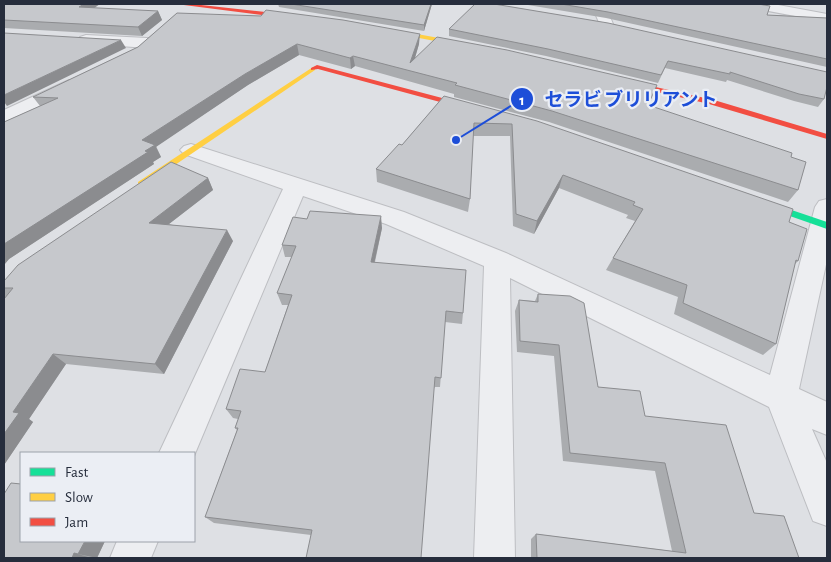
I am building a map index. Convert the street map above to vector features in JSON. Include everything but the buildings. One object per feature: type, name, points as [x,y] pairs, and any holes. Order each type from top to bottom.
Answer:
[{"type":"main road","points":[[184,4],[312,20]]},
{"type":"main road","points":[[372,28],[488,49]]},
{"type":"main road","points":[[134,189],[317,67],[486,112]]},
{"type":"main road","points":[[606,76],[711,102],[827,137]]},
{"type":"main road","points":[[749,198],[826,219]]},
{"type":"street","points":[[172,20],[184,4]]},
{"type":"street","points":[[598,4],[606,24]]},
{"type":"street","points":[[752,4],[827,18]]},
{"type":"street","points":[[586,21],[625,29]]},
{"type":"street","points":[[70,39],[153,38],[136,53],[128,57]]},
{"type":"street","points":[[4,118],[83,79]]},
{"type":"street","points":[[192,150],[395,218],[497,260],[538,278],[827,419]]},
{"type":"street","points":[[177,452],[296,186]]},
{"type":"street","points":[[826,219],[781,396],[827,507]]},
{"type":"street","points":[[494,558],[497,260]]},
{"type":"street","points":[[130,558],[138,542]]},
{"type":"traffic: fast","points":[[756,201],[827,226]]},
{"type":"traffic: slow","points":[[384,30],[472,46]]},
{"type":"traffic: slow","points":[[141,184],[313,69]]},
{"type":"traffic: jam","points":[[179,4],[302,18]]},
{"type":"traffic: jam","points":[[313,69],[317,67],[477,110]]},
{"type":"traffic: jam","points":[[618,80],[711,102],[827,137]]},
{"type":"place","name":"セラビ ブリリアント","points":[[456,140]]}]
